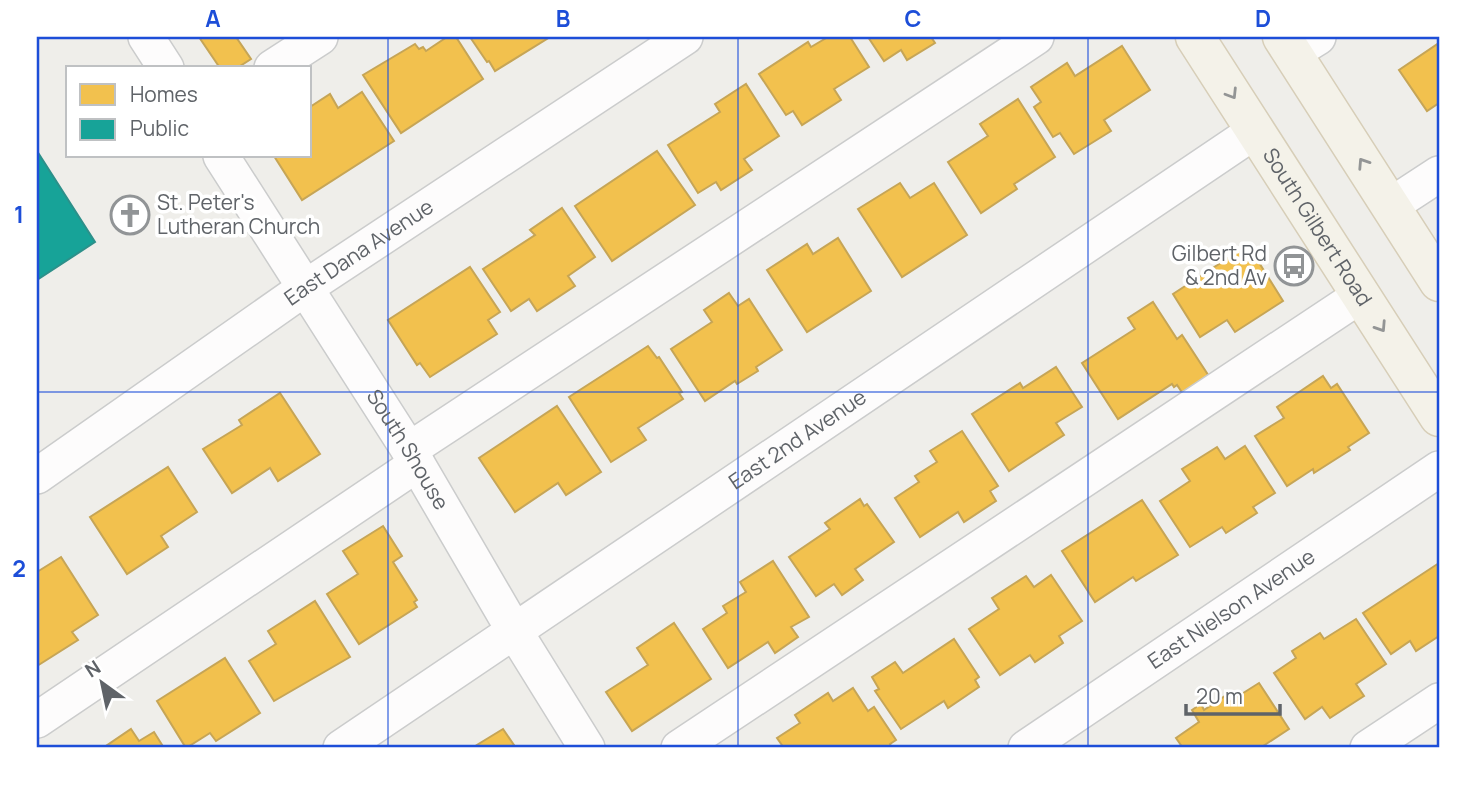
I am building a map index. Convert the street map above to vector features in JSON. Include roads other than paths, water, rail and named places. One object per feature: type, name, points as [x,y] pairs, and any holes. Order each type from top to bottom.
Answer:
[{"type":"main road","name":"South Gilbert Road","points":[[1195,37],[1439,417]]},
{"type":"main road","points":[[1297,42],[1390,206],[1439,282]]},
{"type":"street","points":[[146,37],[165,66]]},
{"type":"street","points":[[275,66],[320,37]]},
{"type":"street","name":"East Dana Avenue","points":[[37,476],[304,288],[685,37]]},
{"type":"street","points":[[37,720],[413,457],[1036,37]]},
{"type":"street","name":"East 2nd Avenue","points":[[341,748],[1255,131]]},
{"type":"street","name":"South Shouse","points":[[222,158],[413,457],[514,632],[587,748]]},
{"type":"street","points":[[1390,206],[1439,174]]},
{"type":"street","points":[[679,748],[1361,295]]},
{"type":"street","name":"East Nielson Avenue","points":[[1026,748],[1439,469]]},
{"type":"street","points":[[1368,748],[1439,701]]},
{"type":"place","name":"St. Peter's Lutheran Church","points":[[130,215]]},
{"type":"place","name":"Gilbert Rd & 2nd Av","points":[[1294,266]]}]
